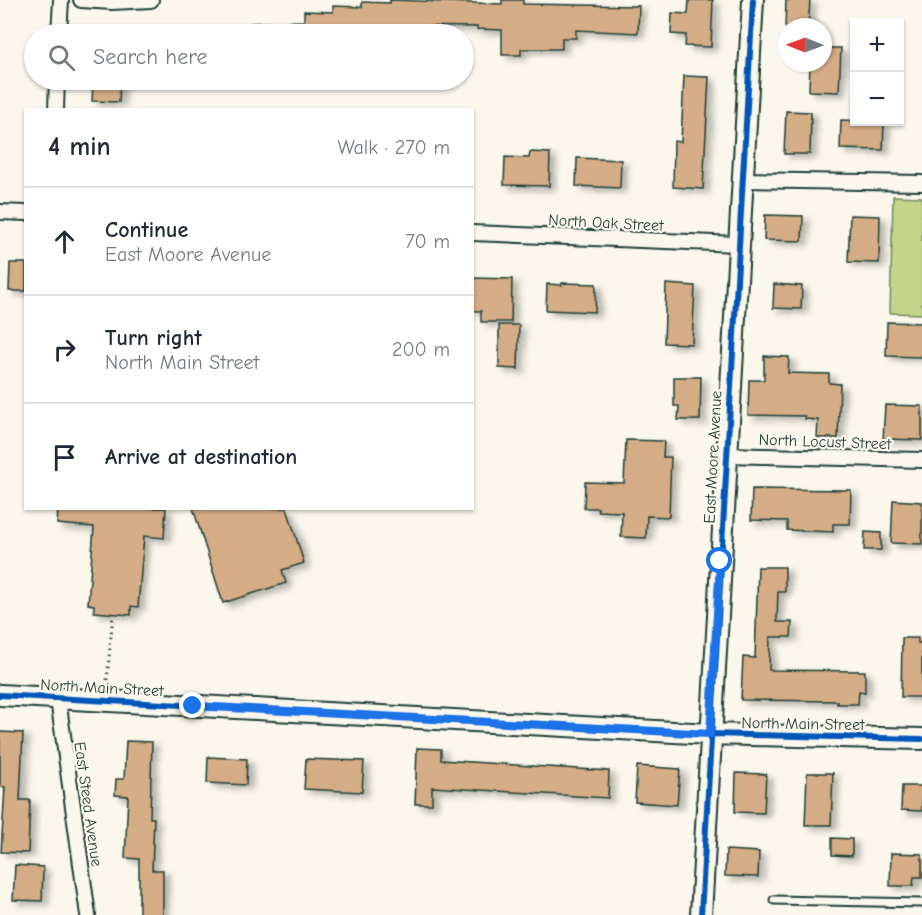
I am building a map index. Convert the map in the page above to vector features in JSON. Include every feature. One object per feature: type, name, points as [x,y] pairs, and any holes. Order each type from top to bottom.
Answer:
[{"type":"street","points":[[60,24],[61,0]]},
{"type":"street","points":[[81,0],[151,0]]},
{"type":"street","name":"East Moore Avenue","points":[[701,915],[753,0]]},
{"type":"street","points":[[56,108],[57,90]]},
{"type":"street","points":[[742,180],[922,183]]},
{"type":"street","points":[[0,212],[24,213]]},
{"type":"street","name":"North Oak Street","points":[[474,232],[738,244]]},
{"type":"street","name":"North Locust Street","points":[[726,454],[922,460]]},
{"type":"street","name":"North Main Street","points":[[0,695],[710,734],[922,739]]},
{"type":"street","name":"East Steed Avenue","points":[[58,699],[88,915]]},
{"type":"lane","points":[[774,900],[922,903]]},
{"type":"path","points":[[107,680],[113,614]]},
{"type":"green space","points":[[893,196],[922,197],[922,314],[890,313]]},
{"type":"building","points":[[390,0],[502,4],[502,0],[523,0],[523,4],[639,6],[638,33],[576,30],[576,38],[562,38],[562,49],[521,49],[521,55],[502,55],[502,30],[477,29],[474,24],[250,24],[304,21],[304,11],[333,12],[333,6],[362,7],[362,2],[390,3]]},
{"type":"building","points":[[689,0],[713,0],[711,47],[685,46],[686,35],[671,34],[672,13],[688,14]]},
{"type":"building","points":[[786,0],[810,0],[809,18],[785,18]]},
{"type":"building","points":[[832,48],[841,48],[839,92],[809,91],[810,72],[832,72]]},
{"type":"building","points":[[684,76],[709,77],[703,189],[673,187],[674,141],[681,142]]},
{"type":"building","points":[[93,90],[120,90],[119,102],[92,101]]},
{"type":"building","points":[[786,111],[811,112],[810,154],[784,154]]},
{"type":"building","points":[[841,120],[850,120],[850,126],[884,126],[883,150],[840,149]]},
{"type":"building","points":[[530,152],[550,153],[549,186],[504,185],[505,157],[529,158]]},
{"type":"building","points":[[577,158],[621,160],[620,188],[576,186]]},
{"type":"building","points":[[765,215],[803,216],[802,241],[764,240]]},
{"type":"building","points":[[850,215],[880,216],[879,263],[848,262]]},
{"type":"building","points":[[10,263],[24,263],[24,291],[9,291]]},
{"type":"building","points":[[474,278],[512,279],[511,322],[481,322],[481,311],[474,311]]},
{"type":"building","points":[[562,283],[596,284],[595,312],[546,310],[547,284],[562,285]]},
{"type":"building","points":[[666,284],[695,286],[692,344],[664,343]]},
{"type":"building","points":[[774,284],[802,286],[801,309],[773,308]]},
{"type":"building","points":[[887,322],[922,323],[922,357],[886,356]]},
{"type":"building","points":[[499,325],[519,325],[518,369],[499,368]]},
{"type":"building","points":[[764,356],[789,357],[788,373],[829,374],[829,383],[840,384],[838,438],[817,438],[818,420],[805,419],[805,416],[748,415],[749,380],[764,380]]},
{"type":"building","points":[[674,377],[701,377],[700,420],[678,420],[679,406],[674,406]]},
{"type":"building","points":[[885,405],[922,406],[922,440],[883,439]]},
{"type":"building","points":[[626,440],[664,441],[663,457],[671,457],[669,517],[647,516],[646,538],[621,537],[622,512],[584,508],[585,482],[624,483]]},
{"type":"building","points":[[752,489],[851,490],[850,524],[833,524],[833,532],[787,530],[787,521],[751,520]]},
{"type":"building","points":[[893,500],[922,502],[922,544],[891,543]]},
{"type":"building","points":[[58,510],[166,510],[164,538],[144,536],[138,607],[131,606],[131,615],[94,612],[94,605],[88,604],[94,527],[57,524]]},
{"type":"building","points":[[194,510],[288,510],[304,563],[282,570],[286,583],[223,603]]},
{"type":"building","points":[[865,532],[881,533],[881,550],[864,550]]},
{"type":"building","points":[[758,567],[785,567],[785,592],[778,592],[777,622],[792,622],[791,637],[770,637],[769,670],[865,671],[865,692],[859,691],[858,704],[837,704],[837,701],[741,700],[743,657],[755,658]]},
{"type":"building","points":[[902,638],[918,638],[918,643],[922,643],[922,697],[901,697]]},
{"type":"building","points":[[0,732],[23,733],[20,800],[30,800],[28,853],[1,852],[5,787],[0,787]]},
{"type":"building","points":[[126,741],[152,742],[150,818],[154,818],[152,870],[163,870],[163,915],[139,915],[139,859],[125,858],[128,796],[115,795],[116,779],[124,779]]},
{"type":"building","points":[[417,748],[441,749],[441,760],[609,771],[608,798],[432,787],[432,804],[415,804]]},
{"type":"building","points":[[208,757],[247,759],[246,785],[207,783]]},
{"type":"building","points":[[306,759],[364,761],[362,792],[304,789]]},
{"type":"building","points":[[637,766],[680,769],[677,805],[635,802]]},
{"type":"building","points":[[736,773],[766,774],[764,813],[735,812]]},
{"type":"building","points":[[807,773],[833,773],[831,825],[805,825]]},
{"type":"building","points":[[902,786],[922,786],[922,811],[901,810]]},
{"type":"building","points":[[832,838],[852,839],[852,856],[832,855]]},
{"type":"building","points":[[726,850],[759,852],[758,877],[725,876]]},
{"type":"building","points":[[891,853],[922,854],[922,877],[914,877],[913,886],[890,886]]},
{"type":"building","points":[[15,865],[43,867],[42,901],[13,900]]},
{"type":"cycle path","points":[[701,915],[753,0]]},
{"type":"cycle path","points":[[0,695],[710,734],[922,739]]},
{"type":"route","points":[[193,706],[710,734],[720,561]]}]
